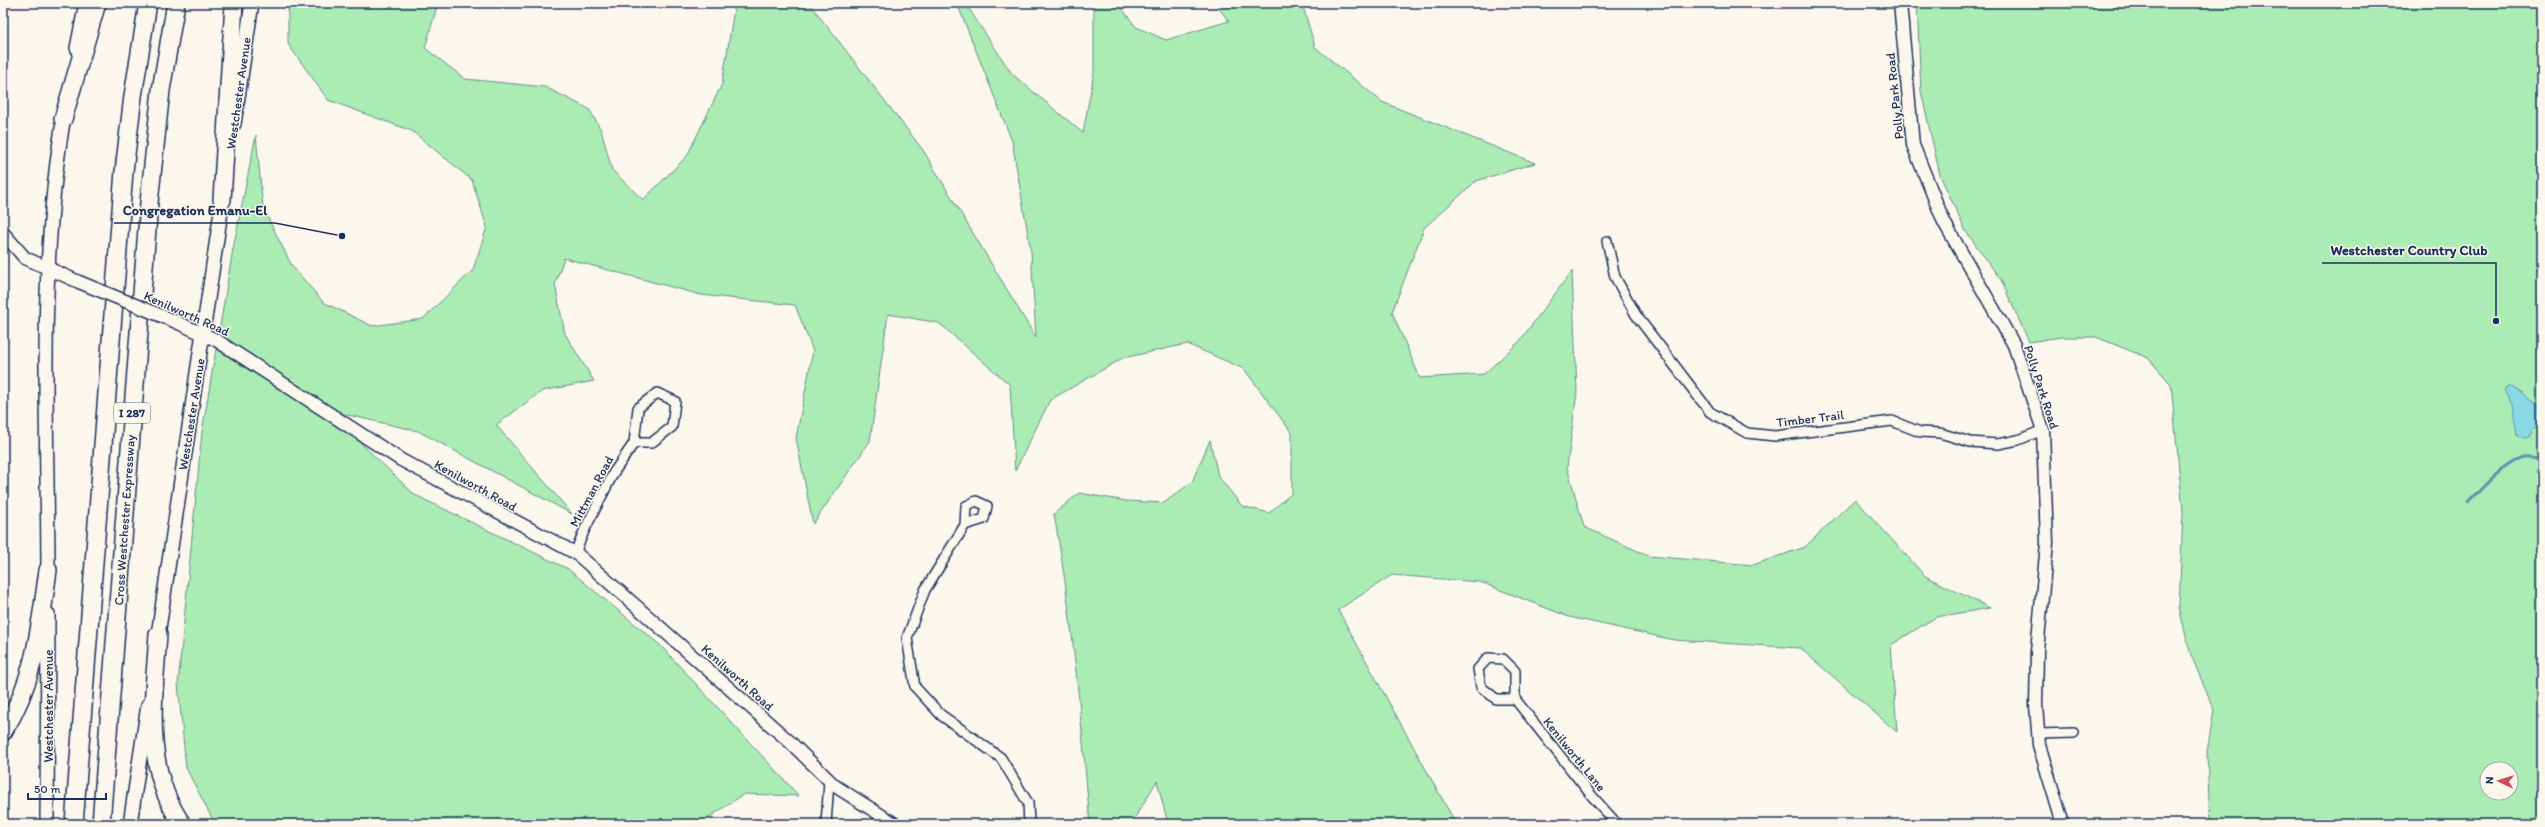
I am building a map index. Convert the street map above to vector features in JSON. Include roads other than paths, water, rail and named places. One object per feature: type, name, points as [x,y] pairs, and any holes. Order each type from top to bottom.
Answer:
[{"type":"highway","points":[[63,119],[97,3]]},
{"type":"highway","name":"Cross Westchester Expressway","points":[[74,824],[123,177],[134,90],[148,3]]},
{"type":"highway","name":"Cross Westchester Expressway","points":[[101,824],[149,202],[161,90],[176,3]]},
{"type":"highway","points":[[222,200],[234,3]]},
{"type":"highway","points":[[3,732],[22,694],[34,659],[48,570]]},
{"type":"highway","points":[[158,634],[153,744],[162,784],[182,824]]},
{"type":"main road","points":[[63,119],[86,3]]},
{"type":"main road","name":"Westchester Avenue","points":[[130,824],[252,3]]},
{"type":"main road","name":"Westchester Avenue","points":[[47,824],[49,269],[58,156],[63,119]]},
{"type":"street","name":"Polly Park Road","points":[[1900,3],[1913,145],[1944,222],[2014,345],[2043,430],[2047,543],[2035,672],[2038,734],[2049,782],[2063,824]]},
{"type":"street","name":"Kenilworth Road","points":[[3,233],[25,258],[216,340],[401,460],[577,554],[790,742],[829,781],[895,824]]},
{"type":"street","name":"Timber Trail","points":[[1607,241],[1615,277],[1641,321],[1710,412],[1747,432],[1775,436],[1892,421],[1920,432],[1940,433],[1970,442],[1998,444],[2018,440],[2043,430]]},
{"type":"street","name":"Mittman Road","points":[[577,554],[577,548],[585,529],[614,472],[634,443],[638,408],[657,393],[675,401],[672,427],[651,443],[634,443]]},
{"type":"street","points":[[965,525],[925,590],[907,638],[915,687],[941,715],[1001,758],[1028,803],[1029,824]]},
{"type":"street","points":[[1488,658],[1503,659],[1515,671],[1515,700],[1496,699],[1481,687],[1478,669],[1488,658]]},
{"type":"street","name":"Kenilworth Lane","points":[[1515,700],[1592,796],[1617,824]]},
{"type":"street","points":[[2038,734],[2074,733]]},
{"type":"street","points":[[826,824],[829,781]]},
{"type":"water","points":[[2511,386],[2542,410],[2542,426],[2533,428],[2528,437],[2523,438],[2517,435],[2512,404],[2504,389]]},
{"type":"waterway","points":[[2468,503],[2493,477],[2508,465],[2523,458],[2542,460]]},
{"type":"place","name":"Congregation Emanu-El","points":[[342,236]]},
{"type":"place","name":"Westchester Country Club","points":[[2496,321]]}]
